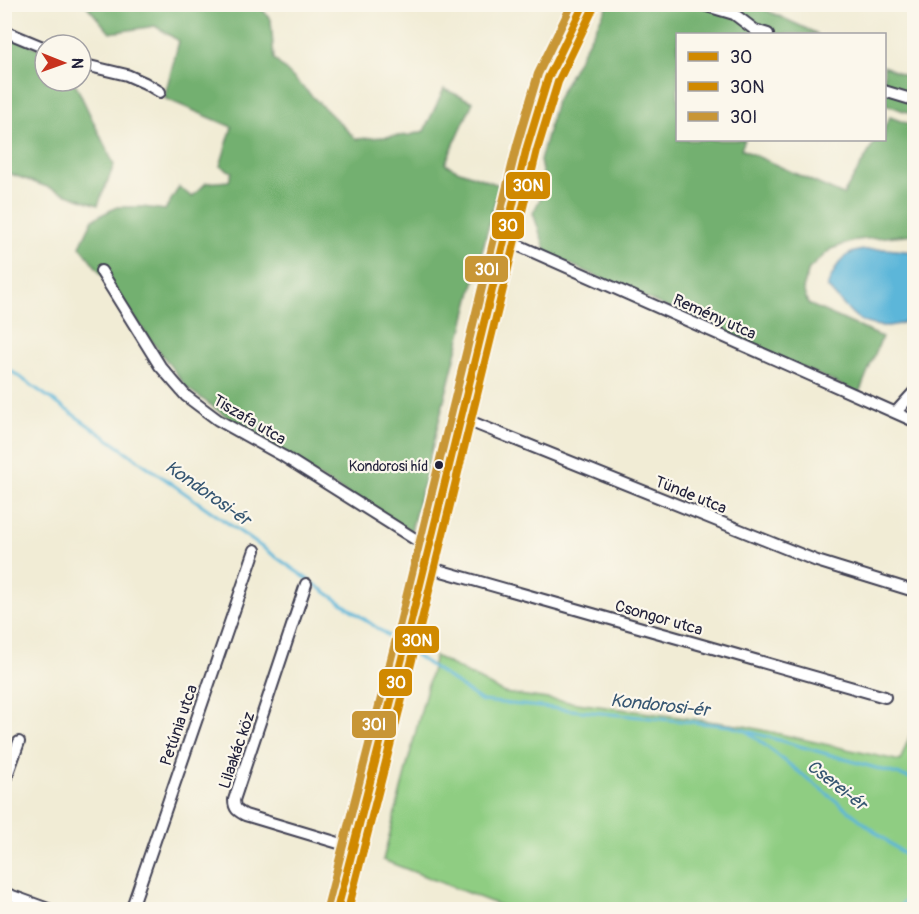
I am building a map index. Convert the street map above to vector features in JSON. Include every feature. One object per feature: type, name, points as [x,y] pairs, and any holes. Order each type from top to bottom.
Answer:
[{"type":"main road","points":[[337,909],[527,147],[548,78],[584,4]]},
{"type":"street","points":[[700,4],[736,9],[755,30],[765,33]]},
{"type":"street","points":[[4,32],[33,43]]},
{"type":"street","points":[[93,67],[127,75],[160,92]]},
{"type":"street","points":[[886,91],[915,99]]},
{"type":"street","name":"Remény utca","points":[[504,239],[915,421]]},
{"type":"street","name":"Tiszafa utca","points":[[101,271],[160,366],[186,396],[218,420],[283,456],[418,541],[428,545]]},
{"type":"street","points":[[896,412],[915,392]]},
{"type":"street","name":"Tünde utca","points":[[459,417],[818,561],[915,591]]},
{"type":"street","name":"Petúnia utca","points":[[131,909],[255,550]]},
{"type":"street","name":"Csongor utca","points":[[424,566],[885,697]]},
{"type":"street","name":"Lilaakác köz","points":[[306,584],[234,800],[234,806],[237,811],[245,815],[352,847]]},
{"type":"street","points":[[4,784],[19,742]]},
{"type":"street","points":[[4,893],[51,909]]},
{"type":"green space","points":[[86,5],[259,5],[271,20],[274,59],[356,139],[410,135],[424,131],[444,89],[473,102],[445,164],[499,185],[411,531],[273,450],[187,388],[80,246],[93,219],[117,207],[165,210],[179,187],[192,197],[206,183],[229,181],[232,172],[220,166],[232,127],[164,98],[179,41],[155,26],[110,33]]},
{"type":"green space","points":[[608,5],[755,5],[816,33],[676,33],[676,141],[745,141],[741,149],[843,195],[875,141],[886,141],[886,124],[890,117],[914,126],[914,234],[857,240],[831,249],[809,269],[803,289],[808,304],[882,337],[859,393],[547,254],[533,213],[542,195],[544,181],[540,161],[556,101]]},
{"type":"green space","points":[[5,34],[33,46],[33,93],[80,93],[114,165],[98,205],[5,172]]},
{"type":"green space","points":[[886,67],[914,80],[914,115],[886,104]]},
{"type":"green space","points":[[435,656],[504,693],[744,726],[900,761],[914,725],[914,909],[509,909],[383,860]]},
{"type":"water","points":[[886,249],[914,252],[914,314],[903,322],[890,326],[868,324],[848,310],[827,287],[837,266],[848,255],[863,250]]},
{"type":"waterway","name":"Kondorosi-ér","points":[[4,366],[397,642]]},
{"type":"waterway","name":"Kondorosi-ér","points":[[411,652],[482,701],[730,726],[914,779]]},
{"type":"waterway","name":"Cserei-ér","points":[[748,732],[914,862]]},
{"type":"waterway","name":"Cserei-ér","points":[[895,910],[914,893]]},
{"type":"transit line","name":"30I","points":[[327,908],[393,651],[517,145],[538,74],[572,4]]},
{"type":"transit line","name":"30","points":[[337,910],[403,654],[527,147],[548,78],[584,4]]},
{"type":"transit line","name":"30N","points":[[348,910],[537,150],[558,82],[593,9]]},
{"type":"place","name":"Kondorosi híd","points":[[439,465]]}]
